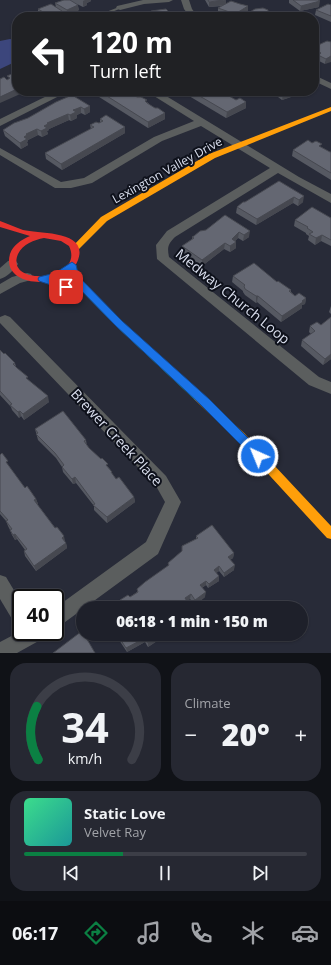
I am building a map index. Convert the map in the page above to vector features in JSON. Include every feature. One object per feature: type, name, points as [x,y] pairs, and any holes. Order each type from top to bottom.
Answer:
[{"type":"street","points":[[120,8],[144,2],[169,0]]},
{"type":"street","points":[[185,0],[190,12]]},
{"type":"street","points":[[319,80],[331,86]]},
{"type":"street","points":[[0,123],[54,96]]},
{"type":"street","points":[[159,96],[277,169],[331,199]]},
{"type":"street","name":"Lexington Valley Drive","points":[[86,225],[104,219],[212,156],[331,110]]},
{"type":"street","points":[[0,150],[59,186],[71,185],[88,181],[158,139],[201,122]]},
{"type":"street","name":"Medway Church Loop","points":[[277,169],[171,234],[162,244],[161,249],[163,259],[314,381],[331,388]]},
{"type":"street","name":"Lexington Valley Drive","points":[[75,248],[104,219]]},
{"type":"street","points":[[0,224],[22,232],[40,235],[54,235],[68,231]]},
{"type":"street","points":[[0,230],[11,244],[12,264],[19,273],[27,277],[42,279],[61,285]]},
{"type":"street","points":[[11,244],[18,244],[40,235]]},
{"type":"street","points":[[42,279],[57,276],[72,265],[76,258],[75,248],[67,240],[54,235]]},
{"type":"street","points":[[0,275],[12,264]]},
{"type":"street","points":[[72,265],[76,280],[119,324],[240,436],[331,534]]},
{"type":"street","points":[[0,290],[16,280],[27,277]]},
{"type":"street","points":[[78,296],[119,324]]},
{"type":"street","name":"Brewer Creek Place","points":[[5,320],[161,481],[173,502],[152,548],[64,612]]},
{"type":"street","points":[[0,583],[12,603]]},
{"type":"street","points":[[0,652],[20,641]]},
{"type":"lane","points":[[109,12],[120,8]]},
{"type":"water","points":[[12,40],[12,63],[0,69],[0,41]]},
{"type":"building","points":[[70,0],[78,5],[67,10],[55,3]]},
{"type":"building","points":[[208,0],[223,0],[209,2]]},
{"type":"building","points":[[293,0],[318,0],[320,1],[301,6]]},
{"type":"building","points":[[231,1],[248,6],[238,12],[229,12],[218,8]]},
{"type":"building","points":[[51,4],[62,11],[43,12],[38,9]]},
{"type":"building","points":[[328,4],[331,5],[331,16],[316,10]]},
{"type":"building","points":[[263,8],[268,10],[268,12],[250,12],[255,9]]},
{"type":"building","points":[[166,9],[169,12],[152,12],[151,11]]},
{"type":"building","points":[[327,41],[331,42],[331,56],[326,59],[319,56],[321,53],[319,52],[319,45]]},
{"type":"building","points":[[12,74],[12,91],[0,97],[0,79],[4,77],[7,80],[10,78],[7,76]]},
{"type":"building","points":[[70,96],[74,96],[90,106],[84,109],[81,107],[73,110],[76,112],[47,123],[48,124],[44,126],[47,128],[41,131],[37,129],[26,134],[27,135],[24,137],[27,139],[20,143],[3,130],[14,123],[28,118]]},
{"type":"building","points":[[107,96],[141,97],[147,100],[145,101],[147,103],[165,113],[148,122]]},
{"type":"building","points":[[200,96],[229,96],[236,100],[240,98],[246,102],[227,112]]},
{"type":"building","points":[[106,115],[125,127],[61,164],[45,153],[94,127],[90,125],[103,121],[100,119]]},
{"type":"building","points":[[308,140],[312,143],[316,141],[322,144],[319,146],[331,152],[331,173],[293,150]]},
{"type":"building","points":[[279,181],[304,196],[299,200],[294,197],[257,219],[237,207],[243,202]]},
{"type":"building","points":[[312,207],[331,218],[331,240],[322,235],[316,238],[309,234],[313,232],[307,228],[308,227],[295,220]]},
{"type":"building","points":[[225,215],[250,231],[244,235],[239,232],[232,239],[236,242],[230,246],[225,243],[202,260],[182,246],[194,238],[192,237],[200,231],[206,230]]},
{"type":"building","points":[[254,263],[277,282],[278,281],[291,290],[289,291],[295,296],[299,293],[306,298],[302,301],[303,302],[282,316],[258,296],[245,289],[245,285],[233,276]]},
{"type":"building","points":[[331,317],[331,354],[325,359],[302,340],[315,331],[310,326],[317,322],[321,325]]},
{"type":"building","points":[[0,350],[4,354],[5,353],[15,363],[13,364],[28,377],[26,378],[48,396],[23,414],[20,411],[18,412],[10,405],[12,404],[0,391]]},
{"type":"building","points":[[63,411],[86,440],[84,441],[89,448],[108,464],[106,465],[116,479],[119,477],[134,497],[107,517],[93,505],[95,504],[75,477],[72,479],[62,467],[64,465],[55,453],[36,434],[38,433],[35,429]]},
{"type":"building","points":[[2,453],[8,461],[6,462],[25,488],[27,486],[36,499],[34,500],[55,528],[57,527],[64,536],[62,538],[66,543],[34,566],[24,551],[27,549],[15,534],[13,535],[10,530],[12,529],[6,521],[8,520],[0,511],[0,455]]},
{"type":"building","points":[[212,525],[234,553],[228,557],[235,565],[224,573],[219,566],[214,570],[219,576],[209,584],[206,581],[200,585],[206,592],[195,600],[191,594],[185,598],[187,601],[121,601],[128,595],[130,597],[138,592],[137,589],[169,565],[168,563],[182,551],[182,546],[198,538],[196,536]]},
{"type":"building","points":[[76,636],[76,641],[88,641],[95,653],[53,653]]},
{"type":"building","points":[[122,641],[139,641],[126,648]]},
{"type":"traffic: fast","points":[[72,265],[74,275],[79,283],[119,324],[198,397]]},
{"type":"traffic: slow","points":[[75,248],[104,219],[212,156],[331,109]]},
{"type":"traffic: slow","points":[[198,397],[240,436],[331,534]]},
{"type":"traffic: jam","points":[[0,224],[22,232],[40,235]]},
{"type":"traffic: jam","points":[[44,235],[64,239],[72,244],[75,253],[72,264],[65,271],[52,278],[36,279],[22,275],[14,266],[13,256],[19,247],[27,240],[44,235]]},
{"type":"route","points":[[66,287],[42,279],[57,276],[66,271],[72,265],[76,280],[119,324],[205,402],[258,456]]}]
